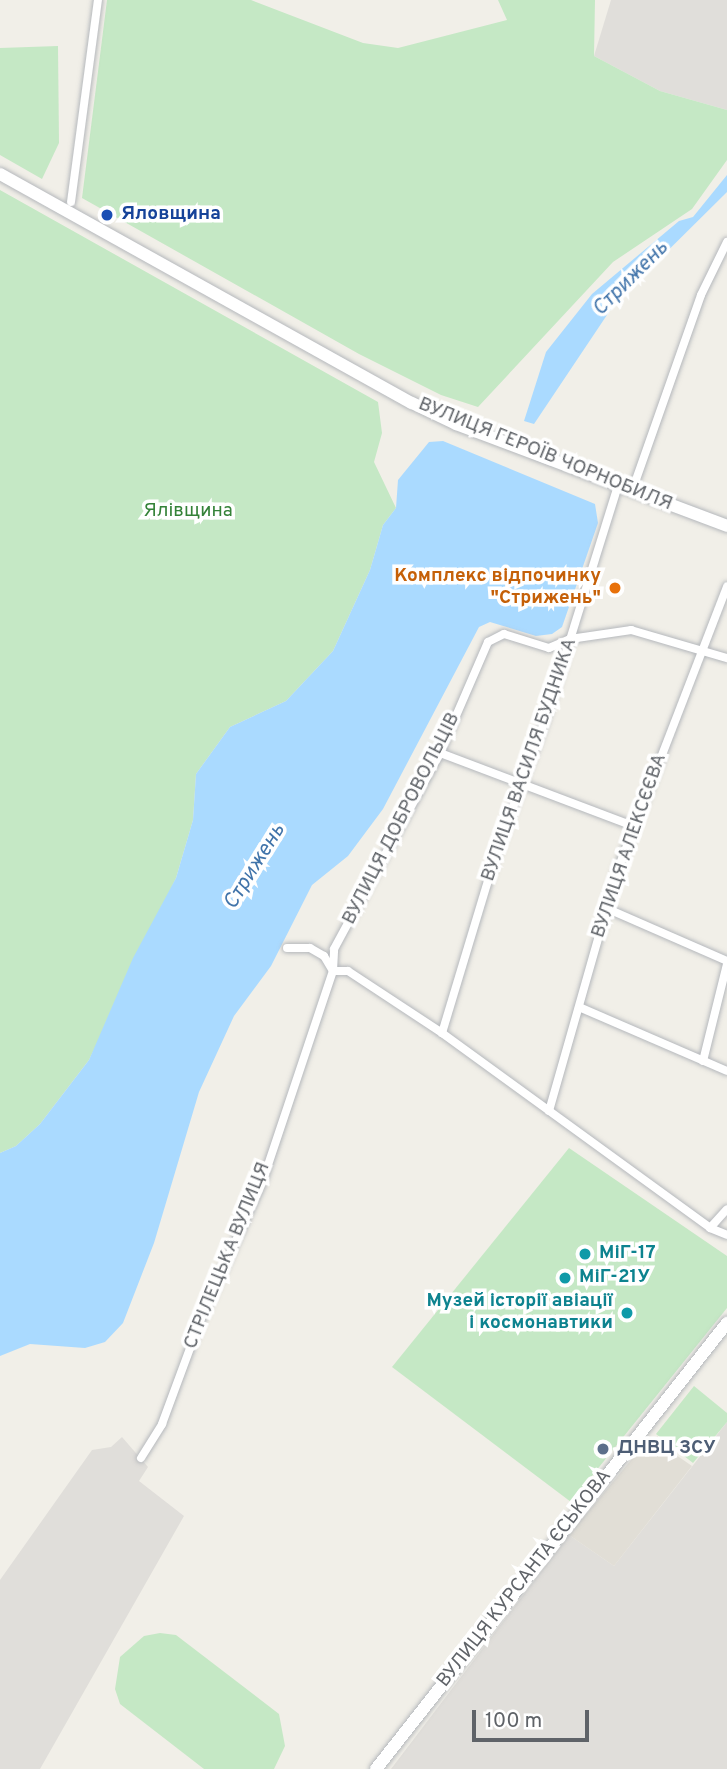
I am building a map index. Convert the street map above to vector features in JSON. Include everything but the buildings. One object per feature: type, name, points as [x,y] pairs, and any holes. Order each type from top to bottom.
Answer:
[{"type":"main road","name":"ВУЛИЦЯ ГЕРОЇВ ЧОРНОБИЛЯ","points":[[0,174],[412,403],[618,486],[727,526]]},
{"type":"main road","name":"ВУЛИЦЯ КУРСАНТА ЄСЬКОВА","points":[[376,1769],[727,1323]]},
{"type":"street","points":[[71,202],[98,0]]},
{"type":"street","points":[[632,491],[701,295],[727,242]]},
{"type":"street","name":"ВУЛИЦЯ ВАСИЛЯ БУДНИКА","points":[[442,1033],[618,486]]},
{"type":"street","name":"ВУЛИЦЯ АЛЕКСЄЄВА","points":[[549,1111],[633,826],[727,586]]},
{"type":"street","name":"ВУЛИЦЯ ДОБРОВОЛЬЦІВ","points":[[333,971],[334,949],[440,753],[488,642],[503,634],[549,648],[570,639],[631,630],[727,658]]},
{"type":"street","points":[[440,753],[633,826]]},
{"type":"street","points":[[608,909],[727,963],[703,1061]]},
{"type":"street","points":[[287,948],[310,948],[324,956],[333,971],[348,971],[442,1033],[710,1228],[727,1235]]},
{"type":"street","name":"СТРІЛЕЦЬКА ВУЛИЦЯ","points":[[141,1458],[162,1424],[200,1321],[263,1180],[333,971]]},
{"type":"street","points":[[579,1007],[727,1071]]},
{"type":"street","points":[[710,1228],[727,1209]]},
{"type":"shaded area","points":[[611,0],[727,0],[727,110],[660,91],[594,56]]},
{"type":"shaded area","points":[[727,1422],[727,1769],[391,1769],[569,1535],[614,1566]]},
{"type":"shaded area","points":[[122,1437],[148,1467],[139,1481],[184,1516],[40,1769],[0,1769],[0,1580],[92,1450],[111,1447]]},
{"type":"shaded area","points":[[650,1437],[692,1466],[614,1566],[569,1535]]},
{"type":"green space","points":[[107,0],[251,0],[363,43],[398,48],[507,20],[498,0],[595,0],[594,56],[660,91],[727,110],[727,160],[692,209],[613,262],[478,407],[441,395],[359,354],[82,198]]},
{"type":"green space","points":[[58,46],[59,143],[42,179],[0,155],[0,48]]},
{"type":"green space","name":"Ялівщина","points":[[0,190],[378,402],[382,433],[374,462],[396,508],[383,525],[370,570],[333,651],[286,701],[230,727],[196,774],[193,820],[176,878],[89,1060],[40,1124],[16,1146],[0,1153]]},
{"type":"green space","points":[[569,1148],[727,1256],[727,1308],[571,1502],[392,1367]]},
{"type":"green space","points":[[694,1386],[727,1413],[727,1422],[693,1463],[656,1434]]},
{"type":"green space","points":[[160,1633],[176,1635],[279,1714],[285,1746],[274,1769],[204,1769],[120,1704],[115,1689],[120,1657],[144,1636]]},
{"type":"water","name":"Стрижень","points":[[727,175],[727,192],[615,303],[534,424],[524,421],[546,352],[592,294],[679,221],[693,217]]},
{"type":"water","name":"Стрижень","points":[[443,441],[595,504],[598,523],[562,627],[552,634],[536,636],[490,622],[479,627],[383,809],[348,856],[312,885],[271,966],[234,1016],[199,1092],[154,1243],[123,1323],[105,1342],[85,1348],[30,1344],[0,1356],[0,1153],[16,1146],[40,1124],[89,1060],[133,958],[176,878],[193,820],[196,774],[230,727],[286,701],[333,651],[370,570],[383,525],[396,508],[398,480],[429,442]]},
{"type":"place","name":"Яловщина","points":[[107,215]]},
{"type":"place","name":"Комплекс відпочинку \"Стрижень\"","points":[[615,588]]},
{"type":"place","name":"МіГ-17","points":[[585,1254]]},
{"type":"place","name":"МіГ-21У","points":[[565,1278]]},
{"type":"place","name":"Музей історії авіації і космонавтики","points":[[627,1313]]},
{"type":"place","name":"ДНВЦ ЗСУ","points":[[603,1449]]}]
